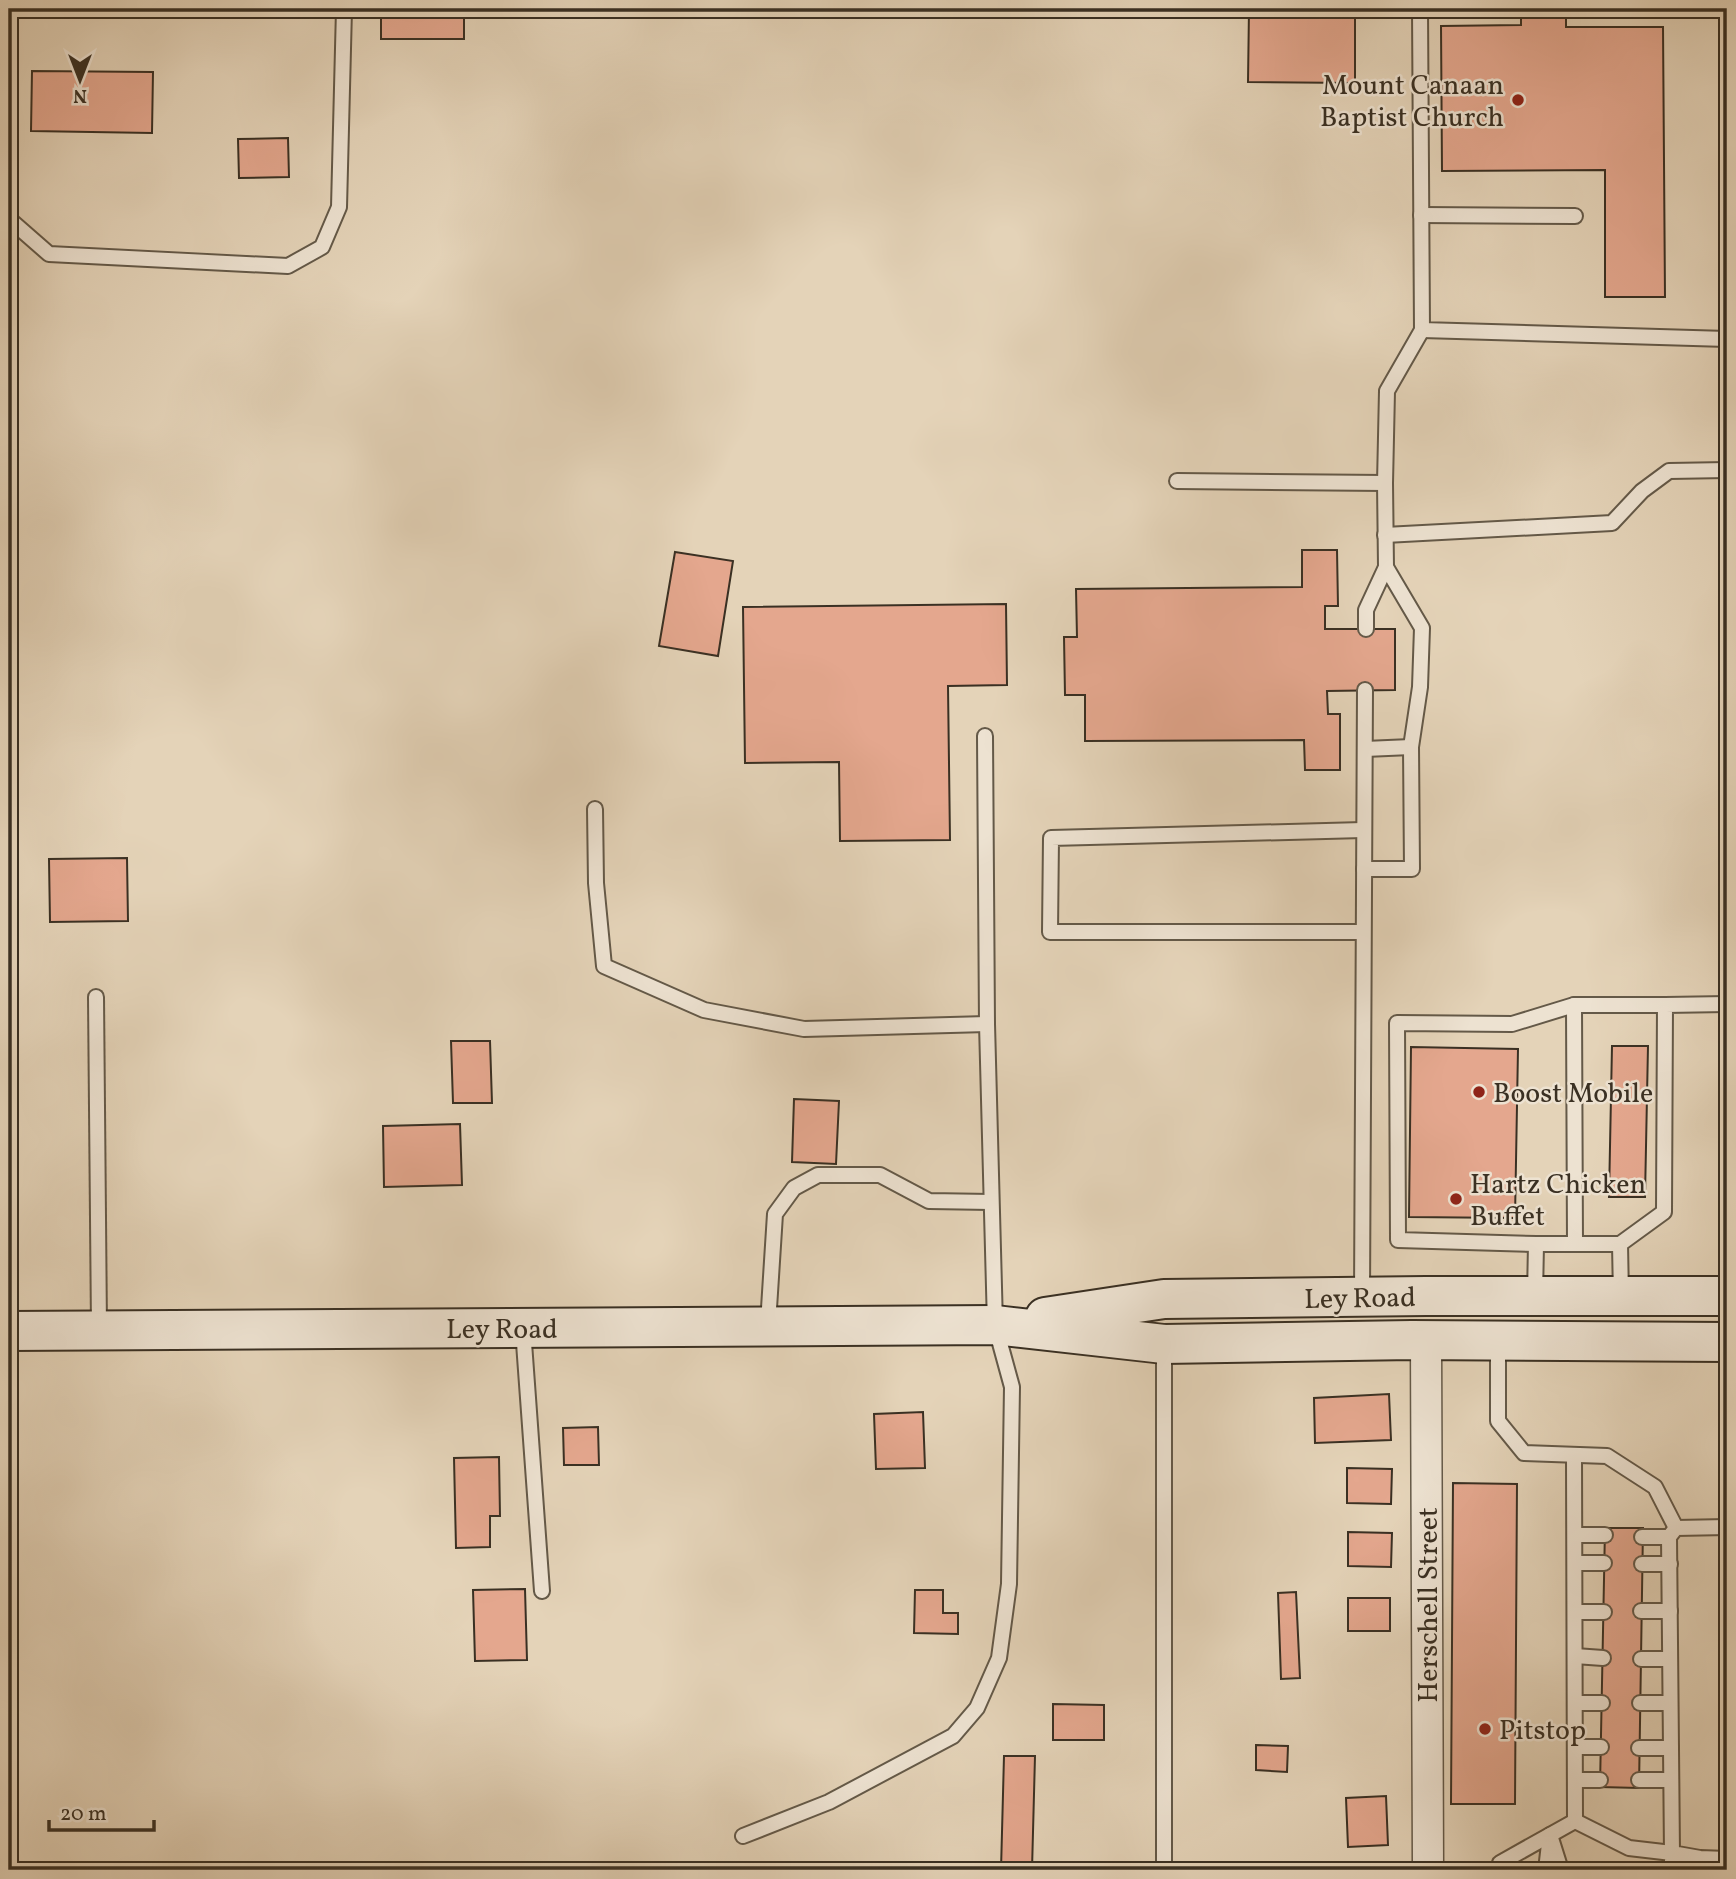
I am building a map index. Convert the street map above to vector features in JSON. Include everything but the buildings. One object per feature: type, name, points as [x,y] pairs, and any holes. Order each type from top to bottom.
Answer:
[{"type":"main road","name":"Ley Road","points":[[995,1325],[1164,1299],[1727,1296]]},
{"type":"main road","points":[[1164,1299],[1164,1344]]},
{"type":"main road","name":"Ley Road","points":[[9,1331],[995,1325],[1164,1344],[1426,1340],[1727,1342]]},
{"type":"street","name":"Herschell Street","points":[[1426,1340],[1428,1870]]},
{"type":"lane","points":[[9,219],[49,254],[288,266],[322,247],[339,207],[344,9]]},
{"type":"lane","points":[[1366,629],[1366,610],[1386,567],[1387,391],[1422,330],[1420,9]]},
{"type":"lane","points":[[1421,215],[1575,216]]},
{"type":"lane","points":[[1422,330],[1727,339]]},
{"type":"lane","points":[[1385,535],[1612,523],[1642,491],[1669,471],[1727,470]]},
{"type":"lane","points":[[1177,481],[1385,483]]},
{"type":"lane","points":[[1364,869],[1412,869],[1411,747],[1420,687],[1422,628],[1386,567]]},
{"type":"lane","points":[[1362,1297],[1365,690]]},
{"type":"lane","points":[[743,1836],[829,1802],[953,1736],[977,1708],[999,1658],[1009,1584],[1012,1387],[995,1325],[987,1024],[985,736]]},
{"type":"lane","points":[[1365,749],[1411,747]]},
{"type":"lane","points":[[595,809],[596,883],[604,966],[704,1010],[804,1029],[987,1024]]},
{"type":"lane","points":[[1363,830],[1051,838],[1050,932],[1363,932]]},
{"type":"lane","points":[[96,997],[99,1330]]},
{"type":"lane","points":[[1665,1005],[1664,1212],[1620,1244],[1398,1240],[1397,1023],[1512,1024],[1574,1005],[1727,1004]]},
{"type":"lane","points":[[1574,1005],[1575,1244]]},
{"type":"lane","points":[[768,1326],[775,1214],[794,1188],[818,1175],[880,1175],[908,1188],[929,1202],[991,1202]]},
{"type":"lane","points":[[1535,1296],[1536,1244]]},
{"type":"lane","points":[[1620,1244],[1621,1296]]},
{"type":"lane","points":[[523,1328],[542,1591]]},
{"type":"lane","points":[[1497,1341],[1497,1421],[1524,1453],[1606,1456],[1655,1487],[1672,1533],[1672,1870]]},
{"type":"lane","points":[[1164,1344],[1164,1870]]},
{"type":"lane","points":[[1574,1455],[1575,1821]]},
{"type":"lane","points":[[1642,1536],[1727,1527]]},
{"type":"lane","points":[[1575,1535],[1605,1535]]},
{"type":"lane","points":[[1575,1563],[1604,1563]]},
{"type":"lane","points":[[1642,1564],[1670,1564]]},
{"type":"lane","points":[[1641,1611],[1670,1611]]},
{"type":"lane","points":[[1575,1612],[1604,1612]]},
{"type":"lane","points":[[1575,1656],[1602,1658]]},
{"type":"lane","points":[[1641,1659],[1670,1659]]},
{"type":"lane","points":[[1576,1703],[1602,1703]]},
{"type":"lane","points":[[1640,1703],[1670,1703]]},
{"type":"lane","points":[[1576,1747],[1601,1747]]},
{"type":"lane","points":[[1639,1748],[1671,1748]]},
{"type":"lane","points":[[1576,1780],[1601,1780]]},
{"type":"lane","points":[[1639,1780],[1671,1780]]},
{"type":"lane","points":[[1498,1870],[1500,1863],[1575,1821]]},
{"type":"lane","points":[[1575,1821],[1629,1849],[1700,1858],[1727,1858]]},
{"type":"lane","points":[[1546,1870],[1550,1835]]},
{"type":"lane","points":[[1550,1835],[1561,1870]]},
{"type":"place","name":"Mount Canaan Baptist Church","points":[[1518,100]]},
{"type":"place","name":"Boost Mobile","points":[[1479,1092]]},
{"type":"place","name":"Hartz Chicken Buffet","points":[[1456,1199]]},
{"type":"place","name":"Pitstop","points":[[1485,1729]]}]
